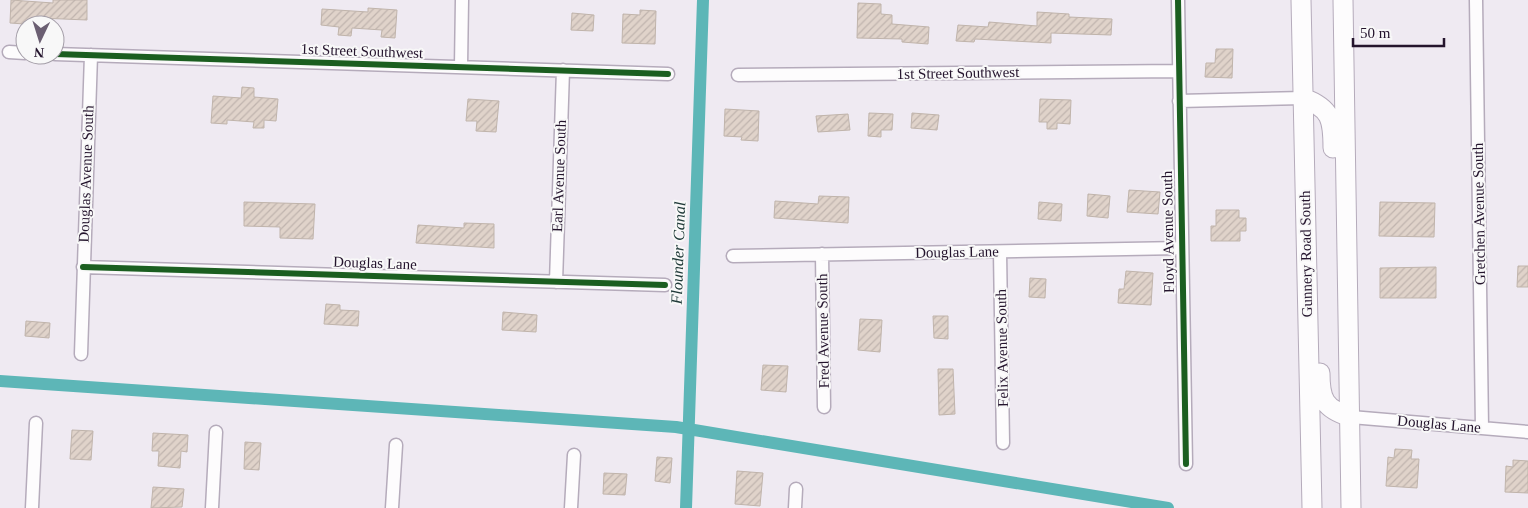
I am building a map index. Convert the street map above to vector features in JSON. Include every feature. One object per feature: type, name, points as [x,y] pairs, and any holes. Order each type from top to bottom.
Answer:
[{"type":"main road","name":"Gunnery Road South","points":[[1301,0],[1312,508]]},
{"type":"main road","points":[[1343,0],[1352,508]]},
{"type":"main road","points":[[1303,98],[1325,109],[1333,128],[1335,273],[1337,291],[1348,308]]},
{"type":"main road","points":[[1305,218],[1316,242],[1320,388],[1323,400],[1331,409],[1351,417]]},
{"type":"street","points":[[461,66],[462,0]]},
{"type":"street","name":"Floyd Avenue South","points":[[1178,0],[1186,464]]},
{"type":"street","name":"Gretchen Avenue South","points":[[1476,0],[1482,428]]},
{"type":"street","points":[[9,52],[15,52]]},
{"type":"street","name":"1st Street Southwest","points":[[65,54],[668,74]]},
{"type":"street","name":"Douglas Avenue South","points":[[81,354],[91,55]]},
{"type":"street","name":"Earl Avenue South","points":[[556,282],[563,70]]},
{"type":"street","name":"1st Street Southwest","points":[[738,76],[1179,71]]},
{"type":"street","points":[[1179,101],[1303,98]]},
{"type":"street","name":"Douglas Lane","points":[[733,256],[1181,248]]},
{"type":"street","name":"Felix Avenue South","points":[[1000,252],[1003,443]]},
{"type":"street","name":"Fred Avenue South","points":[[822,254],[824,407]]},
{"type":"street","name":"Douglas Lane","points":[[83,267],[665,285]]},
{"type":"street","name":"Douglas Lane","points":[[1351,417],[1528,432]]},
{"type":"street","points":[[32,508],[36,423]]},
{"type":"street","points":[[212,508],[216,432]]},
{"type":"street","points":[[392,508],[396,445]]},
{"type":"street","points":[[571,508],[574,455]]},
{"type":"street","points":[[795,508],[796,489]]},
{"type":"building","points":[[11,0],[53,3],[53,0],[87,0],[87,20],[65,19],[65,15],[15,15],[15,23],[10,23]]},
{"type":"building","points":[[858,3],[881,4],[881,14],[892,15],[892,24],[929,27],[928,44],[902,42],[902,39],[857,38]]},
{"type":"building","points":[[368,8],[397,10],[395,38],[381,37],[382,30],[352,28],[351,36],[338,35],[339,27],[321,25],[322,9],[368,12]]},
{"type":"building","points":[[640,10],[656,11],[655,44],[622,43],[623,14],[640,15]]},
{"type":"building","points":[[1037,12],[1069,14],[1069,17],[1112,19],[1111,35],[1051,33],[1051,43],[975,39],[974,42],[956,41],[958,25],[988,27],[989,22],[1037,26]]},
{"type":"building","points":[[572,13],[594,15],[593,31],[571,30]]},
{"type":"building","points":[[1216,49],[1233,49],[1232,78],[1205,77],[1206,63],[1215,63]]},
{"type":"building","points":[[242,87],[254,88],[254,97],[278,99],[276,121],[264,120],[264,128],[253,128],[254,122],[227,120],[227,124],[211,123],[213,96],[241,98]]},
{"type":"building","points":[[468,99],[499,101],[496,132],[476,131],[477,121],[466,121]]},
{"type":"building","points":[[1040,99],[1071,100],[1070,124],[1057,123],[1057,129],[1047,129],[1047,122],[1039,122]]},
{"type":"building","points":[[725,109],[759,111],[758,141],[741,140],[742,137],[724,136]]},
{"type":"building","points":[[869,113],[893,114],[892,130],[881,130],[881,137],[868,136]]},
{"type":"building","points":[[912,113],[939,115],[937,130],[911,128]]},
{"type":"building","points":[[848,114],[850,130],[818,132],[816,116]]},
{"type":"building","points":[[1129,190],[1160,192],[1158,214],[1127,212]]},
{"type":"building","points":[[1088,194],[1110,196],[1108,218],[1087,216]]},
{"type":"building","points":[[819,196],[849,197],[848,223],[774,218],[775,201],[818,204]]},
{"type":"building","points":[[244,202],[315,204],[313,239],[280,238],[280,227],[244,226]]},
{"type":"building","points":[[1039,202],[1062,204],[1061,221],[1038,219]]},
{"type":"building","points":[[1380,202],[1435,203],[1434,237],[1379,236]]},
{"type":"building","points":[[1216,210],[1239,210],[1239,218],[1246,218],[1246,231],[1240,231],[1240,241],[1211,241],[1211,226],[1216,226]]},
{"type":"building","points":[[464,223],[494,224],[494,248],[416,243],[418,225],[464,228]]},
{"type":"building","points":[[1518,266],[1528,266],[1528,287],[1517,287]]},
{"type":"building","points":[[1436,267],[1436,298],[1380,298],[1380,268]]},
{"type":"building","points":[[1126,271],[1153,273],[1151,305],[1118,303],[1119,289],[1124,289]]},
{"type":"building","points":[[1030,278],[1046,279],[1045,298],[1029,297]]},
{"type":"building","points":[[326,304],[340,305],[340,310],[359,311],[358,326],[324,324]]},
{"type":"building","points":[[503,312],[537,315],[536,332],[502,330]]},
{"type":"building","points":[[933,316],[948,316],[948,339],[934,338]]},
{"type":"building","points":[[860,319],[882,320],[880,352],[858,350]]},
{"type":"building","points":[[26,321],[50,323],[49,338],[25,336]]},
{"type":"building","points":[[763,365],[788,366],[786,392],[761,390]]},
{"type":"building","points":[[938,369],[953,369],[955,414],[939,415]]},
{"type":"building","points":[[72,430],[93,431],[91,460],[70,459]]},
{"type":"building","points":[[153,433],[188,435],[187,452],[181,451],[180,468],[158,466],[159,451],[152,451]]},
{"type":"building","points":[[245,442],[261,443],[259,470],[244,469]]},
{"type":"building","points":[[1395,449],[1412,450],[1411,459],[1419,459],[1417,488],[1386,486],[1388,457],[1394,458]]},
{"type":"building","points":[[657,457],[672,458],[670,483],[655,481]]},
{"type":"building","points":[[1513,460],[1528,461],[1528,493],[1505,492],[1506,466],[1513,467]]},
{"type":"building","points":[[737,471],[763,473],[760,506],[735,504]]},
{"type":"building","points":[[604,473],[627,474],[625,495],[603,494]]},
{"type":"building","points":[[153,487],[184,489],[182,507],[151,508]]},
{"type":"waterway","name":"Flounder Canal","points":[[686,508],[703,0]]},
{"type":"waterway","points":[[0,381],[676,427],[1168,508]]},
{"type":"cycle path","points":[[1178,0],[1186,464]]},
{"type":"cycle path","points":[[65,54],[668,74]]},
{"type":"cycle path","points":[[83,267],[665,285]]}]
